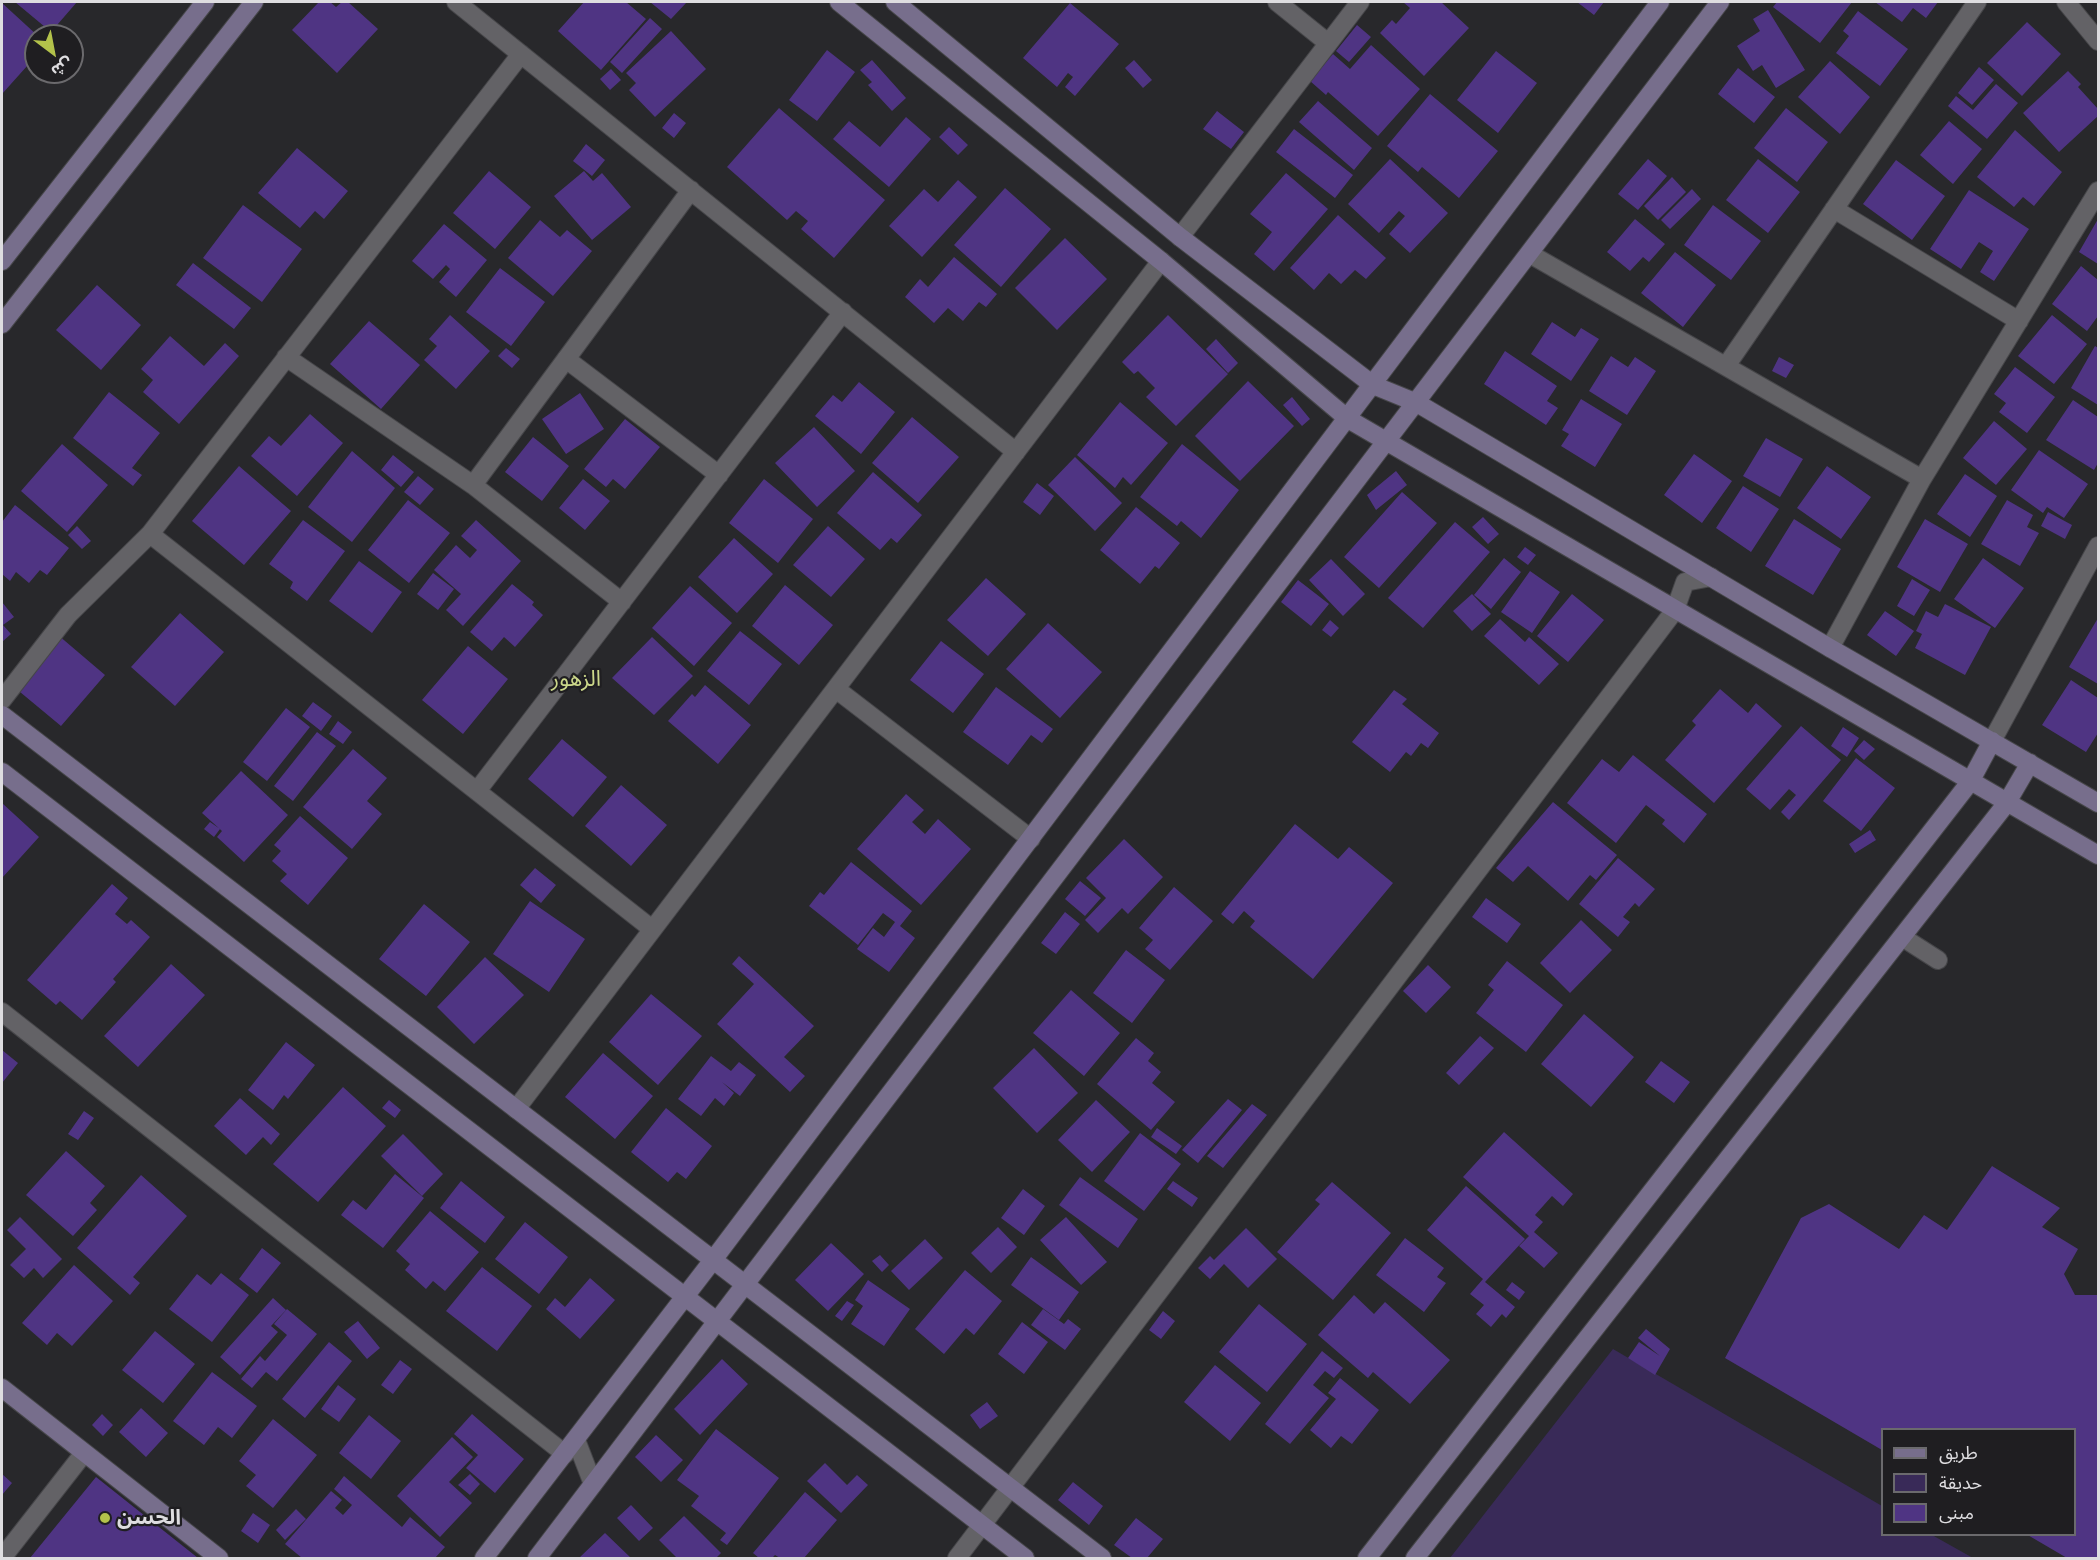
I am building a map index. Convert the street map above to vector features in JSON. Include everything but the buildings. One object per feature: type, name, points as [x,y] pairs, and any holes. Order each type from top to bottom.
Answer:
[{"type":"street","points":[[2,261],[205,2]]},
{"type":"street","points":[[2,324],[254,2]]},
{"type":"street","points":[[456,2],[1016,452]]},
{"type":"street","points":[[839,2],[1161,261],[1348,419],[2006,804],[2098,855]]},
{"type":"street","points":[[895,2],[1180,237],[1373,385],[1417,403],[1830,648],[2098,803]]},
{"type":"street","points":[[1277,2],[1328,43]]},
{"type":"street","points":[[1180,237],[1360,2]]},
{"type":"street","points":[[484,1558],[685,1298],[1660,2]]},
{"type":"street","points":[[537,1558],[1720,2]]},
{"type":"street","points":[[1726,366],[1977,2]]},
{"type":"street","points":[[2066,2],[2098,41]]},
{"type":"street","points":[[2,700],[68,615],[150,534],[521,54]]},
{"type":"street","points":[[472,485],[691,190]]},
{"type":"street","points":[[1830,648],[1922,479],[2098,191]]},
{"type":"street","points":[[1834,209],[2019,321]]},
{"type":"street","points":[[1530,254],[1922,479]]},
{"type":"street","points":[[516,1109],[1161,261]]},
{"type":"street","points":[[477,791],[843,312]]},
{"type":"street","points":[[286,357],[472,485],[621,602]]},
{"type":"street","points":[[566,359],[719,475]]},
{"type":"street","points":[[150,534],[652,929]]},
{"type":"street","points":[[1367,1558],[1970,782],[2094,566],[2098,546]]},
{"type":"street","points":[[957,1558],[1675,610],[1685,582],[1711,577]]},
{"type":"street","points":[[836,689],[1031,839]]},
{"type":"street","points":[[2,715],[1102,1558]]},
{"type":"street","points":[[1415,1558],[2006,804],[2030,763]]},
{"type":"street","points":[[2,772],[1025,1558]]},
{"type":"street","points":[[1902,937],[1938,960]]},
{"type":"street","points":[[2,1012],[571,1447],[594,1484]]},
{"type":"street","points":[[2,1388],[219,1558]]},
{"type":"street","points":[[2,1558],[84,1453]]},
{"type":"green space","points":[[1613,1349],[1881,1505],[1881,1536],[1934,1536],[1973,1558],[1450,1558]]},
{"type":"place","name":"الحسن","points":[[105,1518]]},
{"type":"district","name":"الزهور","points":[[576,680]]}]
